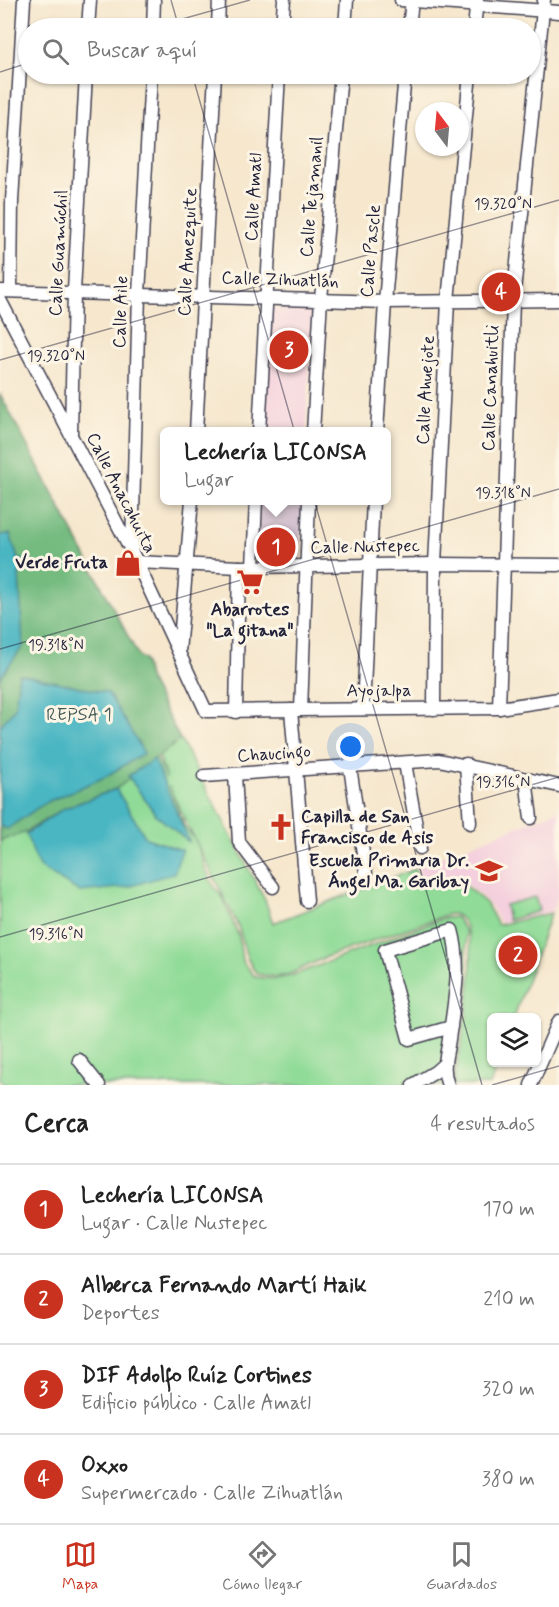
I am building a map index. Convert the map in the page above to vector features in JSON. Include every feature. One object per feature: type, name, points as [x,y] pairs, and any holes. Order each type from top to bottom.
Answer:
[{"type":"street","points":[[23,18],[24,0]]},
{"type":"street","points":[[89,18],[90,0]]},
{"type":"street","points":[[153,18],[154,0]]},
{"type":"street","points":[[218,18],[219,0]]},
{"type":"street","points":[[283,18],[284,0]]},
{"type":"street","points":[[346,18],[347,0]]},
{"type":"street","points":[[401,0],[544,5],[559,12]]},
{"type":"street","points":[[410,18],[411,0]]},
{"type":"street","points":[[475,18],[477,2]]},
{"type":"street","name":"Calle Canahuitli","points":[[541,34],[544,5]]},
{"type":"street","points":[[6,291],[19,84]]},
{"type":"street","name":"Calle Guamúchil","points":[[71,435],[74,291],[85,84]]},
{"type":"street","name":"Calle Aile","points":[[134,557],[140,294],[150,84]]},
{"type":"street","name":"Calle Amezquite","points":[[196,427],[215,84]]},
{"type":"street","name":"Calle Amatl","points":[[259,427],[278,84]]},
{"type":"street","name":"Calle Tejamanil","points":[[313,427],[321,299],[339,84]]},
{"type":"street","name":"Calle Pascle","points":[[377,427],[385,302],[404,84]]},
{"type":"street","name":"Calle Ahuejote","points":[[434,709],[435,564],[448,301],[469,84]]},
{"type":"street","name":"Calle Canahuitli","points":[[499,708],[502,564],[513,301],[536,84]]},
{"type":"street","name":"Calle Zihuatlán","points":[[6,291],[74,291],[385,302],[559,300]]},
{"type":"street","name":"Calle Anacahuita","points":[[0,300],[134,557],[202,706]]},
{"type":"street","points":[[179,653],[189,564],[192,505]]},
{"type":"street","points":[[253,567],[256,505]]},
{"type":"street","points":[[307,901],[294,772],[309,505]]},
{"type":"street","points":[[363,709],[373,505]]},
{"type":"street","name":"Calle Nustepec","points":[[134,557],[239,567],[369,567],[435,564],[559,566]]},
{"type":"street","points":[[236,712],[239,567]]},
{"type":"street","name":"Ayojalpa","points":[[202,706],[206,711],[213,713],[499,708],[559,699]]},
{"type":"street","name":"Chaucingo","points":[[204,776],[294,772],[439,760],[466,764],[558,789]]},
{"type":"street","points":[[405,763],[420,848]]},
{"type":"street","points":[[466,764],[470,823]]},
{"type":"street","points":[[350,767],[366,873]]},
{"type":"street","points":[[235,775],[239,842],[273,886]]},
{"type":"street","points":[[526,779],[531,818]]},
{"type":"street","points":[[448,1085],[444,1064],[451,1027],[457,951],[452,930],[385,950],[409,1039],[451,1027]]},
{"type":"street","points":[[531,1085],[559,1021]]},
{"type":"street","points":[[79,1060],[99,1085]]},
{"type":"street","points":[[417,1083],[444,1064]]},
{"type":"street","points":[[417,1083],[441,1085]]},
{"type":"shaded area","points":[[269,308],[312,310],[306,427],[263,427]]},
{"type":"shaded area","points":[[259,505],[302,505],[300,560],[257,558]]},
{"type":"shaded area","name":"Escuela Primaria Dr. Ángel Ma. Garibay","points":[[559,810],[559,892],[552,911],[500,923],[487,901],[457,876],[421,878],[417,867]]},
{"type":"green space","points":[[0,394],[139,657],[144,660],[148,678],[265,900],[273,923],[415,869],[419,880],[456,878],[486,903],[498,925],[551,913],[515,1013],[487,1013],[487,1067],[497,1067],[490,1085],[454,1085],[469,996],[471,970],[466,928],[458,916],[453,914],[443,916],[326,957],[290,974],[276,977],[257,974],[247,956],[237,924],[198,846],[205,868],[214,887],[222,896],[239,937],[242,961],[255,977],[275,979],[291,976],[444,918],[456,917],[466,932],[467,985],[452,1085],[5,1085],[0,1080],[0,832],[63,808],[156,756],[166,779],[156,745],[0,447]],"holes":[[[169,786],[195,841],[184,825]]]},
{"type":"green space","name":"REPSA 1","points":[[0,394],[139,657],[144,660],[148,678],[180,740],[116,789],[63,809],[26,832],[0,841]]},
{"type":"green space","points":[[535,897],[539,911],[508,920],[505,905]]},
{"type":"water","points":[[10,534],[18,559],[32,562],[19,574],[23,646],[0,678],[0,535]]},
{"type":"water","points":[[19,674],[108,693],[144,753],[105,777],[45,803],[7,829],[0,826],[0,726],[15,708]]},
{"type":"water","points":[[154,759],[190,843],[156,815],[128,776]]},
{"type":"water","points":[[116,789],[146,838],[182,850],[174,873],[128,887],[80,892],[39,867],[26,834],[63,809]]},
{"type":"place","name":"Oxxo","points":[[501,292]]},
{"type":"place","name":"DIF Adolfo Ruíz Cortines","points":[[289,350]]},
{"type":"place","name":"Lechería LICONSA","points":[[276,547]]},
{"type":"place","name":"Verde Fruta","points":[[128,563]]},
{"type":"place","name":"Abarrotes \"La gitana\"","points":[[250,582]]},
{"type":"place","name":"Capilla de San Francisco de Asis","points":[[281,827]]},
{"type":"place","name":"Escuela Primaria Dr. Ángel Ma. Garibay","points":[[489,871]]},
{"type":"place","name":"Alberca Fernando Martí Haik","points":[[518,955]]}]
